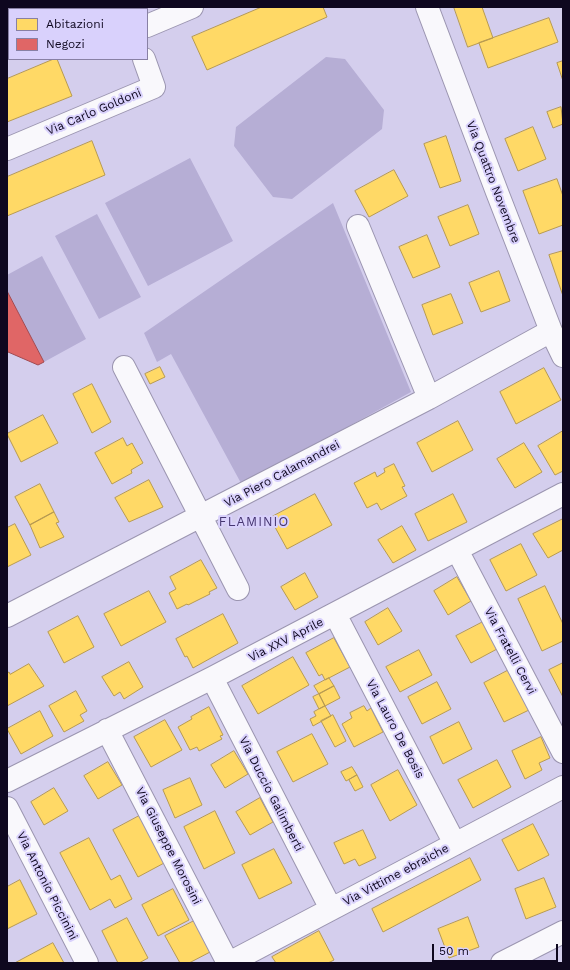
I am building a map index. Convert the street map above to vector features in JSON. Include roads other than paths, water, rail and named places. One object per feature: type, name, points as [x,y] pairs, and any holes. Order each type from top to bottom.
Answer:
[{"type":"street","points":[[148,26],[192,7]]},
{"type":"street","name":"Via Quattro Novembre","points":[[427,7],[551,331],[563,356]]},
{"type":"street","name":"Via Carlo Goldoni","points":[[7,149],[154,87],[144,60]]},
{"type":"street","points":[[358,226],[429,398]]},
{"type":"street","name":"Via Piero Calamandrei","points":[[7,616],[429,398],[551,331]]},
{"type":"street","points":[[124,367],[238,590]]},
{"type":"street","name":"Via XXV Aprile","points":[[7,781],[212,678],[563,494]]},
{"type":"street","name":"Via Fratelli Cervi","points":[[457,550],[563,752]]},
{"type":"street","name":"Via Lauro De Bosis","points":[[335,614],[455,844]]},
{"type":"street","name":"Via Duccio Galimberti","points":[[212,678],[331,909]]},
{"type":"street","name":"Via Giuseppe Morosini","points":[[107,730],[229,963]]},
{"type":"street","name":"Via Vittime ebraiche","points":[[229,963],[563,786]]},
{"type":"street","name":"Via Antonio Piccinini","points":[[7,808],[87,963]]},
{"type":"street","points":[[502,963],[563,932]]},
{"type":"district","name":"FLAMINIO","points":[[254,522]]}]
